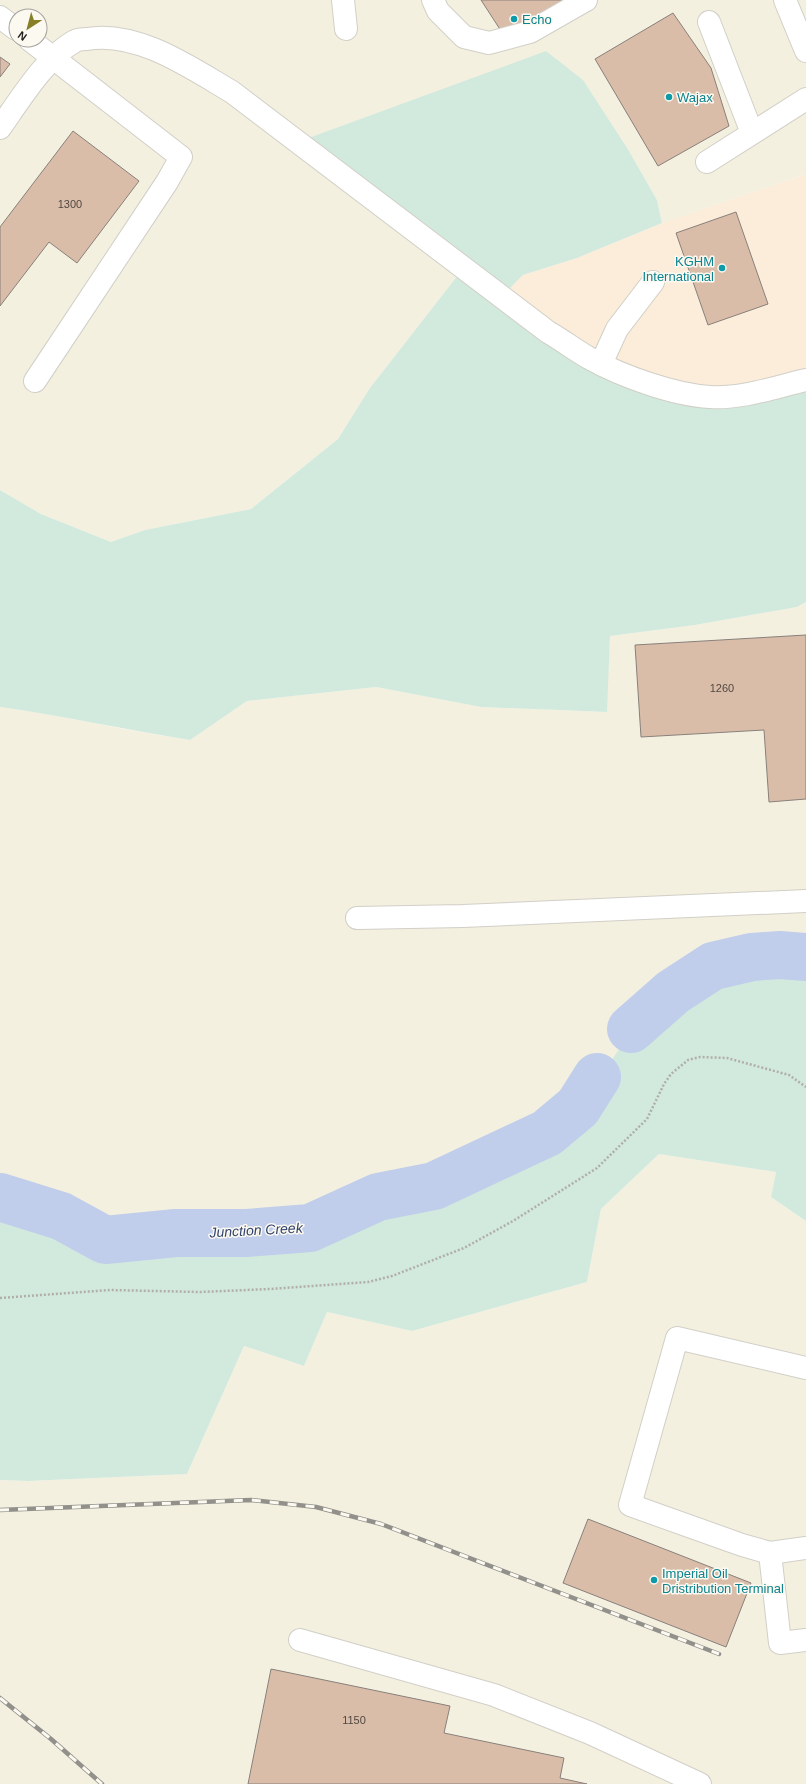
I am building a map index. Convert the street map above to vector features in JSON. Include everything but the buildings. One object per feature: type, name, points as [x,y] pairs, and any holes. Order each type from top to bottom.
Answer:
[{"type":"street","points":[[343,0],[346,29]]},
{"type":"street","points":[[433,0],[438,11],[464,37],[489,43],[530,32],[586,0]]},
{"type":"street","points":[[785,0],[806,51]]},
{"type":"street","points":[[710,22],[752,133]]},
{"type":"street","points":[[0,128],[31,85],[54,58],[76,41],[98,37],[130,40],[178,60],[232,92],[542,327],[590,359],[632,377],[674,392],[711,397],[740,395],[806,380]]},
{"type":"street","points":[[35,381],[167,182],[181,157],[41,48]]},
{"type":"street","points":[[707,162],[806,99]]},
{"type":"street","points":[[601,364],[617,329],[653,282]]},
{"type":"street","points":[[357,918],[463,916],[806,901]]},
{"type":"street","points":[[806,1368],[676,1338],[630,1505],[742,1545],[770,1553],[806,1548]]},
{"type":"street","points":[[770,1553],[780,1642],[806,1640]]},
{"type":"street","points":[[300,1640],[494,1695],[590,1733],[700,1784]]},
{"type":"path","points":[[0,1298],[110,1290],[200,1292],[284,1288],[368,1282],[380,1279],[464,1248],[513,1221],[598,1168],[647,1119],[664,1084],[671,1074],[688,1060],[700,1057],[727,1058],[789,1075],[806,1087]]},
{"type":"shaded area","points":[[0,0],[806,0],[806,174],[662,223],[657,200],[629,151],[462,270],[371,388],[338,439],[251,509],[145,530],[111,542],[41,514],[0,490]]},
{"type":"shaded area","points":[[806,174],[806,382],[674,394],[500,298],[523,275],[577,258],[662,223]]},
{"type":"shaded area","points":[[806,602],[806,958],[781,956],[751,959],[713,968],[599,1078],[580,1108],[548,1135],[434,1188],[379,1199],[310,1230],[247,1235],[176,1235],[105,1242],[61,1218],[0,1199],[0,707],[190,740],[247,701],[376,687],[481,707],[606,712],[610,636],[695,625],[797,607]]},
{"type":"shaded area","points":[[659,1154],[776,1172],[771,1197],[806,1221],[806,1784],[0,1784],[0,1480],[28,1481],[187,1474],[244,1346],[304,1366],[327,1312],[412,1331],[587,1282],[601,1209]]},
{"type":"green space","points":[[546,51],[583,80],[629,151],[657,200],[662,223],[577,258],[523,275],[500,298],[674,394],[806,382],[806,602],[797,607],[695,625],[610,636],[607,712],[481,707],[376,687],[247,701],[190,740],[0,707],[0,490],[41,514],[111,542],[145,530],[251,509],[338,439],[370,388],[462,270],[295,143]]},
{"type":"green space","points":[[781,956],[806,958],[806,1221],[771,1197],[776,1172],[659,1154],[601,1209],[587,1282],[412,1331],[327,1312],[304,1366],[244,1346],[187,1474],[28,1481],[0,1480],[0,1199],[61,1218],[105,1242],[176,1235],[247,1235],[310,1230],[379,1199],[434,1188],[548,1135],[580,1108],[631,1031],[674,994],[713,968],[751,959]]},
{"type":"waterway","name":"Junction Creek","points":[[631,1029],[673,992],[713,966],[752,957],[780,955],[806,957]]},
{"type":"waterway","name":"Junction Creek","points":[[0,1197],[61,1216],[105,1240],[176,1233],[247,1233],[310,1228],[378,1197],[434,1186],[547,1133],[578,1107],[597,1077]]},
{"type":"railway","points":[[0,1510],[251,1500],[316,1507],[381,1524],[719,1654]]},
{"type":"railway","points":[[0,1698],[51,1739],[102,1784]]},
{"type":"place","name":"Echo","points":[[514,19]]},
{"type":"place","name":"Wajax","points":[[669,97]]},
{"type":"place","name":"KGHM International","points":[[722,268]]},
{"type":"place","name":"Imperial Oil Dristribution Terminal","points":[[654,1580]]}]
